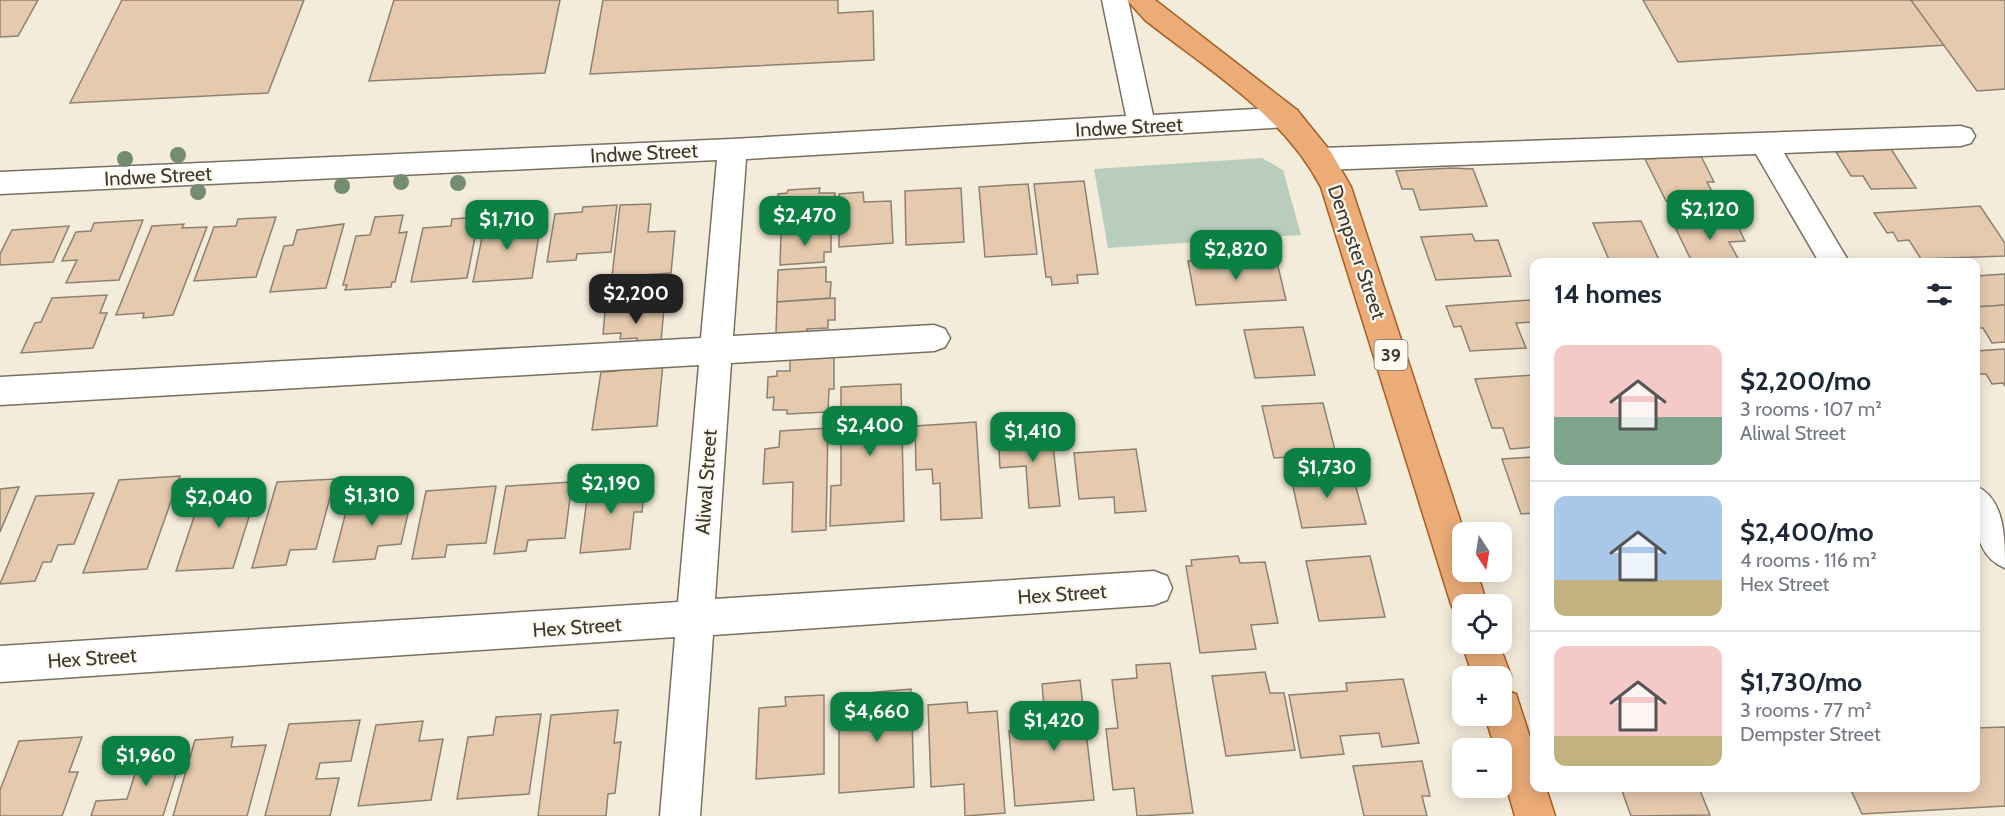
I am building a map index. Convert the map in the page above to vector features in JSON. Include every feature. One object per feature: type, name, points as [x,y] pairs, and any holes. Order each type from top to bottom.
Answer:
[{"type":"main road","name":"39","points":[[1140,0],[1154,14],[1287,117]]},
{"type":"main road","name":"Dempster Street","points":[[1287,117],[1321,159],[1348,217],[1466,594]]},
{"type":"main road","points":[[1508,726],[1535,816]]},
{"type":"street","points":[[1115,0],[1142,126]]},
{"type":"street","name":"Indwe Street","points":[[0,183],[732,149],[1287,117]]},
{"type":"street","points":[[1321,159],[1961,136]]},
{"type":"street","points":[[1764,143],[1832,258]]},
{"type":"street","name":"Aliwal Street","points":[[680,816],[732,149]]},
{"type":"street","points":[[0,391],[934,338]]},
{"type":"street","points":[[1980,509],[2005,552]]},
{"type":"street","name":"Hex Street","points":[[0,664],[1154,588]]},
{"type":"green space","points":[[1262,158],[1283,170],[1301,235],[1108,248],[1094,169]]},
{"type":"building","points":[[0,0],[38,0],[18,36],[0,37]]},
{"type":"building","points":[[122,0],[304,0],[268,93],[70,103]]},
{"type":"building","points":[[394,0],[560,0],[545,73],[369,81]]},
{"type":"building","points":[[603,0],[838,0],[838,13],[873,11],[874,60],[590,74]]},
{"type":"building","points":[[1643,0],[1911,0],[1945,45],[1678,62]]},
{"type":"building","points":[[1911,0],[2005,0],[2005,89],[1977,91]]},
{"type":"building","points":[[1891,149],[1916,188],[1871,189],[1863,176],[1851,176],[1836,152]]},
{"type":"building","points":[[1701,156],[1714,182],[1707,182],[1716,199],[1666,201],[1645,159]]},
{"type":"building","points":[[1473,169],[1487,206],[1420,210],[1413,189],[1402,189],[1396,171]]},
{"type":"building","points":[[1084,181],[1098,274],[1077,275],[1078,283],[1052,285],[1051,277],[1046,277],[1034,184]]},
{"type":"building","points":[[1028,184],[1037,254],[985,257],[979,187]]},
{"type":"building","points":[[820,188],[819,193],[835,193],[835,220],[829,221],[829,231],[786,233],[787,206],[778,206],[778,194],[787,193],[788,190]]},
{"type":"building","points":[[961,188],[964,242],[906,245],[905,191]]},
{"type":"building","points":[[863,192],[864,202],[891,201],[893,243],[839,247],[839,194]]},
{"type":"building","points":[[651,204],[648,232],[675,231],[671,273],[612,277],[620,205]]},
{"type":"building","points":[[617,205],[611,252],[577,254],[576,260],[547,262],[555,214],[582,212],[583,207]]},
{"type":"building","points":[[1980,206],[2005,243],[2005,256],[1920,258],[1909,240],[1898,241],[1893,232],[1887,233],[1874,213]]},
{"type":"building","points":[[403,215],[399,233],[407,232],[395,282],[392,282],[391,287],[345,290],[347,285],[343,285],[356,236],[370,235],[375,217]]},
{"type":"building","points":[[276,217],[256,277],[194,281],[214,227],[236,226],[238,219]]},
{"type":"building","points":[[479,217],[467,278],[411,282],[423,228],[451,226],[452,219]]},
{"type":"building","points":[[513,217],[512,225],[541,223],[532,278],[473,282],[486,218]]},
{"type":"building","points":[[143,220],[119,280],[66,283],[77,260],[62,261],[76,232],[91,231],[94,223]]},
{"type":"building","points":[[1641,221],[1658,258],[1608,258],[1593,223]]},
{"type":"building","points":[[1736,222],[1745,241],[1729,242],[1738,258],[1690,258],[1674,225]]},
{"type":"building","points":[[184,224],[182,228],[207,227],[173,315],[143,318],[144,313],[116,315],[152,226]]},
{"type":"building","points":[[344,224],[326,288],[270,292],[284,246],[293,245],[297,230]]},
{"type":"building","points":[[69,226],[53,262],[0,265],[0,254],[12,230]]},
{"type":"building","points":[[831,230],[831,252],[824,252],[824,262],[780,265],[781,234]]},
{"type":"building","points":[[1472,234],[1475,241],[1498,240],[1511,276],[1436,280],[1421,237]]},
{"type":"building","points":[[1276,258],[1286,300],[1196,305],[1188,261]]},
{"type":"building","points":[[826,267],[826,282],[831,282],[830,298],[777,302],[778,270]]},
{"type":"building","points":[[2005,274],[2005,305],[1980,307],[1980,276]]},
{"type":"building","points":[[654,279],[654,284],[667,284],[664,309],[605,312],[608,296],[616,296],[618,281]]},
{"type":"building","points":[[107,295],[100,313],[107,313],[93,348],[21,353],[35,323],[41,322],[52,298]]},
{"type":"building","points":[[835,298],[835,320],[828,320],[828,328],[776,334],[777,302]]},
{"type":"building","points":[[1530,300],[1530,322],[1516,323],[1526,348],[1470,351],[1461,326],[1454,327],[1446,306]]},
{"type":"building","points":[[2005,305],[2005,342],[1992,343],[1983,328],[1980,328],[1980,307]]},
{"type":"building","points":[[664,309],[661,341],[637,342],[637,338],[620,339],[621,333],[603,334],[605,312]]},
{"type":"building","points":[[1303,327],[1315,375],[1255,378],[1244,330]]},
{"type":"building","points":[[2005,349],[2005,386],[2003,383],[1992,384],[1986,374],[1980,374],[1980,351]]},
{"type":"building","points":[[834,353],[834,389],[829,389],[828,412],[787,414],[787,410],[773,410],[774,397],[767,398],[768,377],[777,376],[777,371],[790,371],[790,355]]},
{"type":"building","points":[[663,363],[657,426],[592,430],[601,372],[616,371],[617,366]]},
{"type":"building","points":[[1530,375],[1530,447],[1510,449],[1503,428],[1492,428],[1475,379]]},
{"type":"building","points":[[901,384],[904,521],[830,526],[831,486],[841,485],[841,387]]},
{"type":"building","points":[[1323,403],[1336,454],[1274,458],[1262,406]]},
{"type":"building","points":[[976,422],[982,518],[941,520],[940,483],[933,484],[932,469],[916,470],[915,426]]},
{"type":"building","points":[[828,428],[826,530],[792,532],[793,482],[763,484],[765,449],[779,447],[780,431]]},
{"type":"building","points":[[1051,429],[1060,506],[1029,508],[1026,466],[1000,468],[998,432]]},
{"type":"building","points":[[1136,449],[1146,511],[1115,513],[1114,497],[1079,499],[1074,453]]},
{"type":"building","points":[[1530,457],[1530,513],[1521,514],[1502,459]]},
{"type":"building","points":[[1351,469],[1366,524],[1302,528],[1290,473]]},
{"type":"building","points":[[180,476],[147,569],[83,573],[119,480]]},
{"type":"building","points":[[335,479],[316,549],[290,550],[286,565],[252,568],[277,482]]},
{"type":"building","points":[[645,480],[642,512],[634,512],[630,549],[580,553],[589,483]]},
{"type":"building","points":[[260,482],[233,568],[176,571],[198,505],[217,503],[223,484]]},
{"type":"building","points":[[572,482],[565,538],[528,540],[526,551],[494,554],[506,486]]},
{"type":"building","points":[[496,486],[486,543],[447,545],[445,557],[412,559],[426,491]]},
{"type":"building","points":[[19,487],[0,532],[0,489]]},
{"type":"building","points":[[94,493],[74,544],[58,545],[51,562],[43,562],[35,581],[0,584],[36,496]]},
{"type":"building","points":[[412,496],[401,544],[378,546],[375,559],[333,562],[349,500]]},
{"type":"building","points":[[1238,556],[1240,563],[1265,562],[1278,623],[1251,625],[1256,649],[1200,653],[1186,566],[1192,566],[1191,560]]},
{"type":"building","points":[[1370,556],[1385,617],[1319,621],[1306,561]]},
{"type":"building","points":[[1170,663],[1193,813],[1137,816],[1134,788],[1113,790],[1106,729],[1118,728],[1112,680],[1137,678],[1136,665]]},
{"type":"building","points":[[1265,672],[1270,693],[1284,693],[1295,750],[1226,756],[1212,676]]},
{"type":"building","points":[[1403,679],[1419,743],[1382,747],[1379,733],[1340,736],[1344,754],[1301,758],[1289,695],[1347,691],[1346,683]]},
{"type":"building","points":[[1080,680],[1094,800],[1015,806],[1009,731],[1046,729],[1042,684]]},
{"type":"building","points":[[911,689],[914,787],[839,793],[839,705],[867,704],[867,693]]},
{"type":"building","points":[[824,695],[824,774],[756,779],[759,708],[786,706],[785,697]]},
{"type":"building","points":[[967,702],[968,713],[997,711],[1005,813],[965,816],[964,784],[931,787],[928,705]]},
{"type":"building","points":[[618,710],[614,743],[621,742],[615,793],[608,794],[606,816],[538,816],[551,715]]},
{"type":"building","points":[[541,714],[529,794],[457,799],[468,737],[493,735],[496,717]]},
{"type":"building","points":[[360,720],[351,761],[320,763],[316,779],[339,778],[330,816],[265,816],[289,724]]},
{"type":"building","points":[[423,721],[419,741],[443,739],[431,800],[358,806],[376,725]]},
{"type":"building","points":[[2005,727],[2005,806],[1862,814],[1852,792],[1980,792],[1980,728]]},
{"type":"building","points":[[82,737],[69,772],[78,772],[62,816],[0,816],[0,790],[19,741]]},
{"type":"building","points":[[233,737],[231,747],[266,745],[247,816],[173,816],[195,740]]},
{"type":"building","points":[[184,749],[163,816],[91,816],[96,801],[127,799],[142,752]]},
{"type":"building","points":[[1422,761],[1430,796],[1422,796],[1427,816],[1364,816],[1353,766]]},
{"type":"building","points":[[1622,792],[1701,792],[1710,815],[1631,816]]}]
